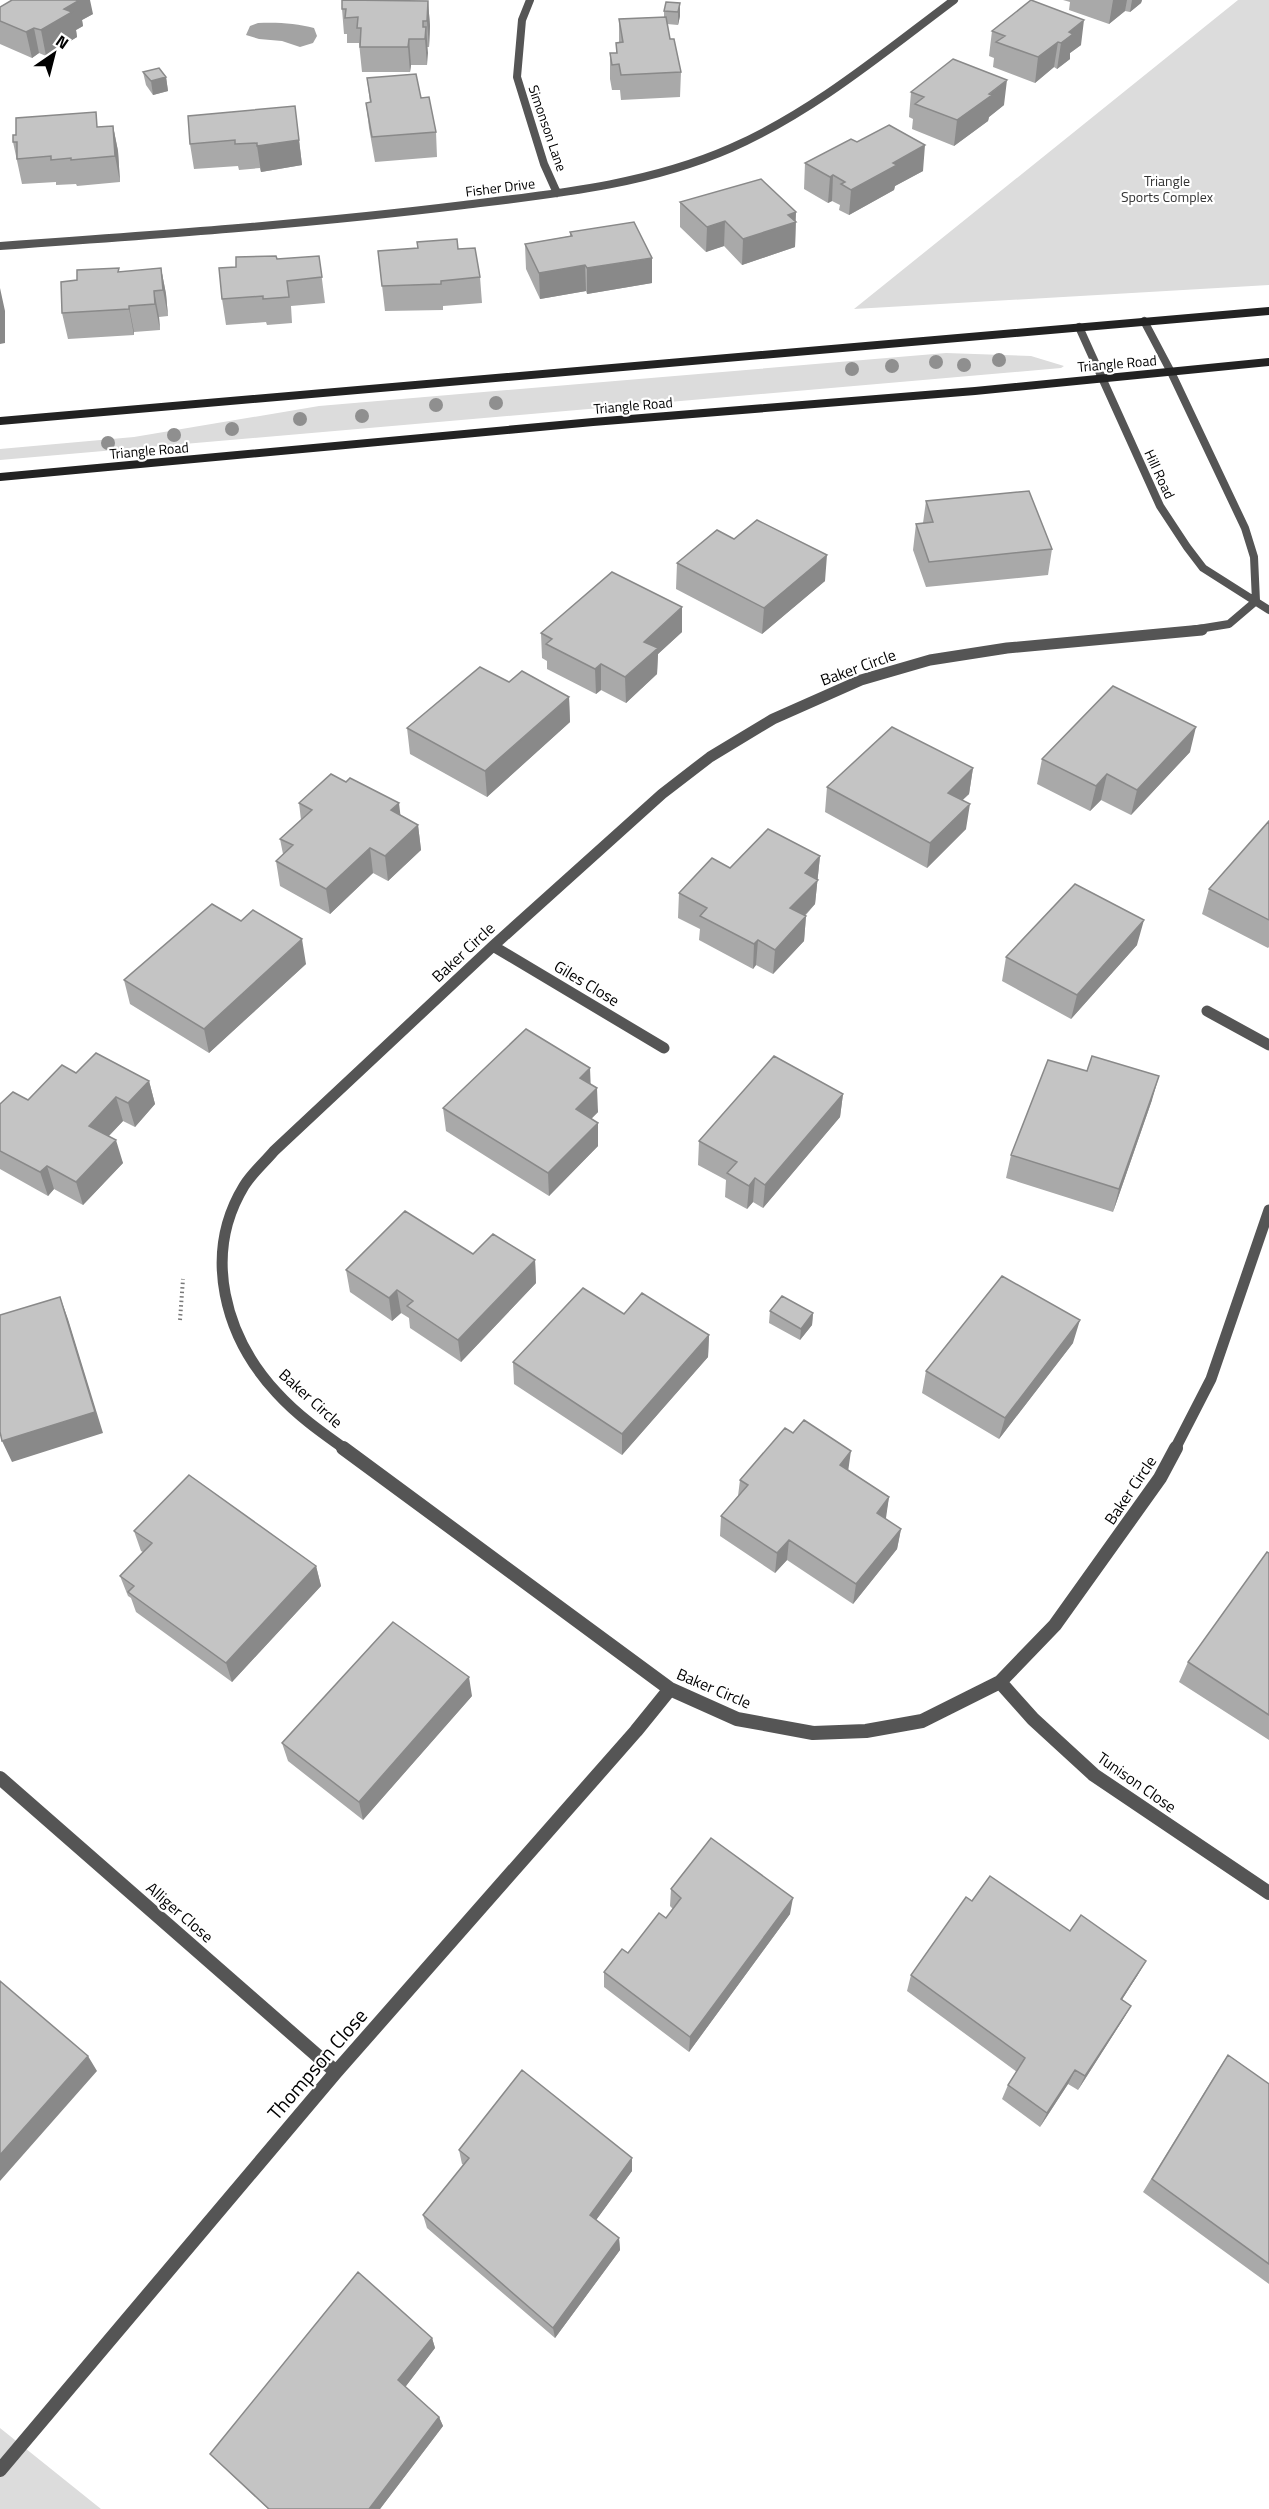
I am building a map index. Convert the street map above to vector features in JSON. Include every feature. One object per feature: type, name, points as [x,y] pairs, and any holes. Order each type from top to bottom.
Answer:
[{"type":"street","name":"Simonson Lane","points":[[530,0],[522,20],[517,77],[544,164],[557,193]]},
{"type":"street","name":"Fisher Drive","points":[[0,246],[382,216],[557,193],[663,171],[729,148],[799,113],[954,0]]},
{"type":"street","points":[[0,421],[1269,310]]},
{"type":"street","points":[[1144,321],[1172,372],[1245,528],[1254,557],[1256,601]]},
{"type":"street","name":"Hill Road","points":[[1079,327],[1160,506],[1187,547],[1203,568],[1269,610]]},
{"type":"street","name":"Triangle Road","points":[[0,477],[1269,362]]},
{"type":"street","name":"Baker Circle","points":[[1256,601],[1229,624],[1210,629],[1006,648],[930,660],[861,680],[773,719],[710,757],[663,794],[494,946],[274,1151],[243,1188],[223,1233],[220,1269],[232,1328],[250,1360],[277,1393],[312,1425],[670,1689],[737,1719],[813,1733],[866,1731],[922,1721],[1000,1682],[1055,1625],[1160,1478],[1211,1379],[1269,1210]]},
{"type":"street","name":"Giles Close","points":[[494,946],[664,1048]]},
{"type":"street","points":[[1207,1011],[1269,1045]]},
{"type":"street","name":"Tunison Close","points":[[1000,1682],[1047,1733],[1094,1775],[1269,1893]]},
{"type":"street","name":"Thompson Close","points":[[0,2470],[336,2072],[636,1731],[670,1689]]},
{"type":"street","name":"Alliger Close","points":[[0,1778],[336,2072]]},
{"type":"green space","name":"Triangle Sports Complex","points":[[1238,0],[1269,0],[1269,285],[854,309]]},
{"type":"green space","points":[[946,353],[1031,356],[1064,366],[0,460],[0,449],[134,437],[319,406]]},
{"type":"green space","points":[[0,2428],[101,2509],[0,2509]]},
{"type":"shaded area","points":[[258,23],[307,26],[314,28],[317,36],[313,43],[300,47],[282,41],[259,39],[246,35],[250,26]]},
{"type":"building","points":[[12,0],[78,1],[64,9],[72,12],[41,30],[34,28],[26,32],[0,21],[0,7]]},
{"type":"building","points":[[342,0],[428,1],[427,21],[423,21],[423,27],[426,27],[425,39],[409,39],[408,47],[360,47],[361,28],[357,28],[358,17],[345,18],[346,9],[342,9]]},
{"type":"building","points":[[1031,0],[1084,20],[1069,32],[1073,34],[1038,57],[996,42],[1005,36],[992,31]]},
{"type":"building","points":[[666,2],[680,3],[678,12],[664,11]]},
{"type":"building","points":[[666,17],[670,39],[674,39],[681,72],[621,75],[619,64],[612,65],[610,53],[617,53],[616,43],[623,42],[619,19]]},
{"type":"building","points":[[953,59],[1007,80],[989,94],[992,95],[957,120],[915,104],[924,97],[911,92]]},
{"type":"building","points":[[159,68],[166,77],[151,81],[143,72]]},
{"type":"building","points":[[416,74],[421,98],[429,97],[436,132],[372,137],[366,103],[371,102],[367,78]]},
{"type":"building","points":[[295,106],[299,140],[257,146],[257,143],[235,144],[235,140],[190,144],[188,116]]},
{"type":"building","points":[[96,112],[97,127],[113,126],[115,156],[71,160],[71,158],[51,160],[51,156],[17,159],[17,142],[13,142],[13,135],[16,135],[16,118]]},
{"type":"building","points":[[889,125],[925,145],[893,163],[897,165],[851,190],[841,184],[845,182],[833,175],[830,177],[805,163],[851,139],[857,142]]},
{"type":"building","points":[[761,179],[796,212],[788,215],[796,222],[743,239],[725,221],[707,227],[680,202]]},
{"type":"building","points":[[634,222],[652,258],[587,268],[585,265],[539,273],[525,244],[572,236],[570,232]]},
{"type":"building","points":[[457,239],[458,249],[475,248],[480,277],[441,281],[441,284],[382,286],[378,251],[418,248],[417,242]]},
{"type":"building","points":[[276,256],[277,259],[319,256],[322,277],[287,281],[289,297],[222,299],[219,268],[236,267],[236,257]]},
{"type":"building","points":[[119,268],[118,272],[161,268],[163,290],[154,291],[155,304],[129,306],[129,309],[62,313],[61,282],[77,280],[77,270]]},
{"type":"building","points":[[1029,491],[1052,549],[929,562],[916,524],[933,522],[926,501]]},
{"type":"building","points":[[757,520],[827,555],[764,608],[677,563],[717,530],[734,539]]},
{"type":"building","points":[[612,572],[682,607],[644,642],[658,648],[625,677],[601,664],[595,669],[546,644],[552,639],[541,633]]},
{"type":"building","points":[[480,667],[509,682],[522,671],[569,697],[485,771],[407,728]]},
{"type":"building","points":[[1113,686],[1196,727],[1137,790],[1107,774],[1096,786],[1042,759]]},
{"type":"building","points":[[892,727],[973,768],[948,793],[970,804],[930,843],[827,787]]},
{"type":"building","points":[[331,774],[346,782],[350,778],[399,803],[391,810],[418,825],[385,856],[370,848],[326,889],[276,861],[293,845],[280,839],[312,810],[299,803]]},
{"type":"building","points":[[1269,821],[1269,920],[1209,889]]},
{"type":"building","points":[[768,829],[820,856],[805,873],[818,880],[790,908],[806,916],[775,950],[758,940],[754,944],[700,916],[707,908],[679,893],[712,858],[730,868]]},
{"type":"building","points":[[1075,884],[1144,920],[1077,995],[1006,957]]},
{"type":"building","points":[[212,904],[241,921],[253,910],[302,939],[204,1029],[124,980]]},
{"type":"building","points":[[526,1029],[590,1068],[580,1078],[597,1088],[576,1109],[598,1123],[548,1173],[443,1108]]},
{"type":"building","points":[[96,1053],[149,1081],[128,1103],[116,1097],[89,1126],[116,1140],[76,1182],[47,1166],[40,1172],[0,1151],[0,1104],[13,1092],[28,1100],[62,1065],[76,1073]]},
{"type":"building","points":[[774,1056],[843,1094],[765,1185],[755,1178],[749,1186],[727,1173],[737,1162],[699,1141]]},
{"type":"building","points":[[1092,1056],[1159,1076],[1119,1189],[1011,1155],[1048,1060],[1087,1071]]},
{"type":"building","points":[[405,1211],[473,1254],[493,1234],[535,1260],[458,1340],[407,1306],[413,1301],[397,1290],[389,1298],[346,1270]]},
{"type":"building","points":[[1002,1276],[1080,1320],[1005,1418],[926,1371]]},
{"type":"building","points":[[583,1288],[624,1314],[642,1293],[709,1335],[622,1434],[513,1362]]},
{"type":"building","points":[[782,1296],[813,1313],[801,1329],[770,1311]]},
{"type":"building","points":[[60,1297],[95,1412],[2,1441],[0,1432],[0,1315]]},
{"type":"building","points":[[804,1420],[851,1451],[840,1465],[889,1497],[877,1513],[901,1529],[856,1584],[789,1540],[777,1553],[721,1516],[748,1485],[740,1480],[785,1428],[793,1433]]},
{"type":"building","points":[[189,1475],[316,1566],[226,1663],[128,1592],[134,1586],[120,1576],[152,1543],[134,1531]]},
{"type":"building","points":[[1267,1552],[1269,1553],[1269,1715],[1188,1662]]},
{"type":"building","points":[[393,1622],[469,1677],[359,1802],[282,1743]]},
{"type":"building","points":[[711,1838],[793,1898],[690,2037],[604,1972],[622,1949],[628,1953],[659,1913],[666,1918],[681,1898],[671,1889]]},
{"type":"building","points":[[990,1876],[1070,1931],[1081,1915],[1146,1961],[1121,1999],[1131,2006],[1085,2076],[1075,2070],[1047,2113],[1008,2085],[1025,2058],[911,1975],[966,1897],[972,1901]]},
{"type":"building","points":[[0,1981],[88,2056],[0,2155]]},
{"type":"building","points":[[1228,2055],[1269,2084],[1269,2264],[1152,2179]]},
{"type":"building","points":[[522,2070],[632,2158],[590,2215],[619,2238],[553,2328],[423,2215],[469,2158],[459,2150]]},
{"type":"building","points":[[358,2272],[432,2338],[398,2380],[439,2417],[369,2509],[269,2509],[210,2454]]}]
